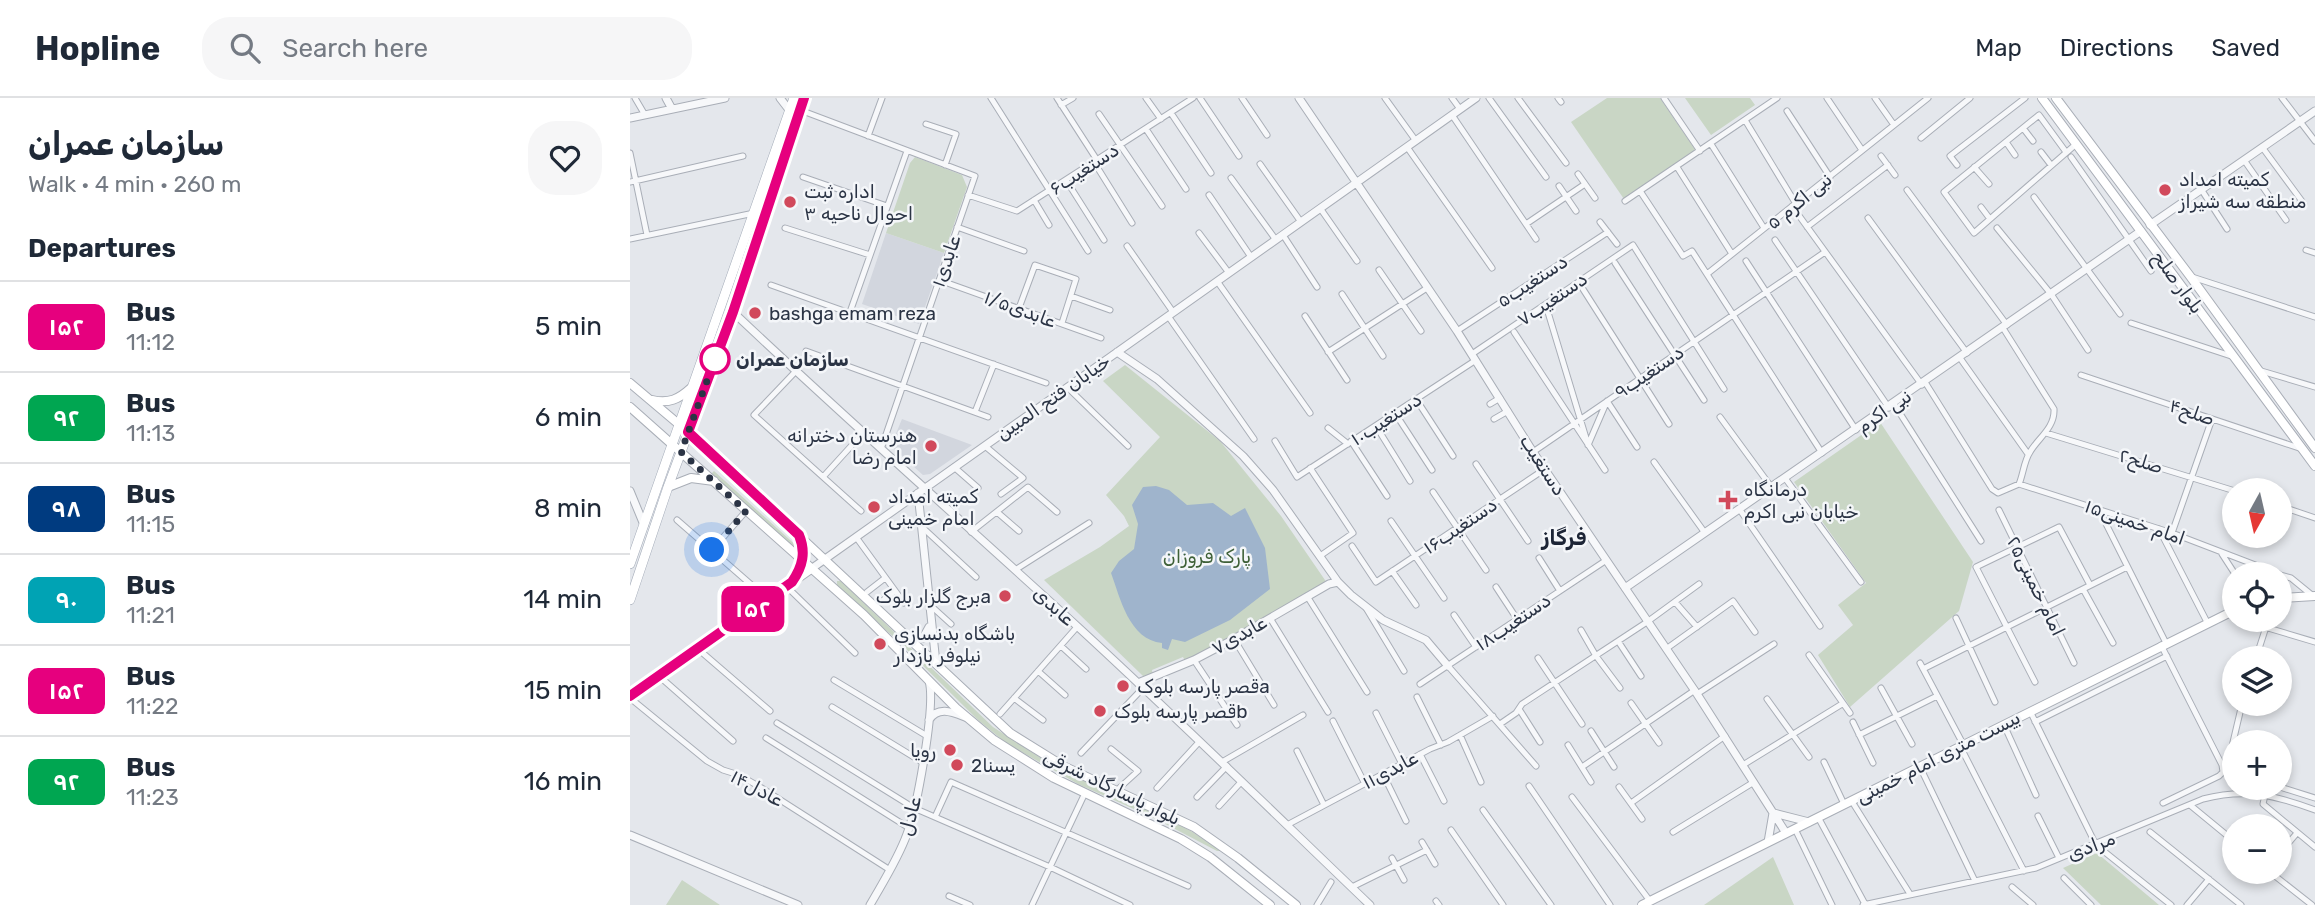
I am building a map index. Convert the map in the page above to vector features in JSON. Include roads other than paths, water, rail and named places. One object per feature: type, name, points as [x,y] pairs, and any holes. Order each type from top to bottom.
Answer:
[{"type":"main road","points":[[630,600],[668,487],[733,312],[794,98]]},
{"type":"main road","points":[[630,564],[754,213],[773,175],[804,98]]},
{"type":"main road","name":"بلوار صلح","points":[[2042,98],[2315,467]]},
{"type":"main road","name":"بلوار صلح","points":[[2056,98],[2313,445]]},
{"type":"main road","name":"بلوار پاسارگاد شرقی","points":[[630,383],[730,470],[1010,733],[1045,756],[1186,823],[1238,858],[1297,905]]},
{"type":"main road","points":[[646,398],[669,402],[691,388]]},
{"type":"main road","points":[[630,407],[802,561]]},
{"type":"main road","points":[[2302,449],[2313,445]]},
{"type":"main road","points":[[714,481],[720,469],[730,470]]},
{"type":"main road","points":[[668,487],[691,478],[714,481]]},
{"type":"main road","points":[[789,584],[801,569],[804,546],[799,535]]},
{"type":"main road","name":"بلوار پاسارگاد شرقی","points":[[802,561],[884,634],[967,717],[1024,760],[1085,793],[1166,830],[1228,871],[1265,903]]},
{"type":"main road","name":"خیابان فتح المبین","points":[[630,697],[811,569]]},
{"type":"main road","points":[[833,589],[835,578],[847,579]]},
{"type":"main road","points":[[2292,597],[2314,596]]},
{"type":"main road","name":"بیست متری امام خمینی","points":[[1646,903],[2222,615]]},
{"type":"main road","points":[[1228,871],[1238,858]]},
{"type":"street","points":[[635,98],[645,115]]},
{"type":"street","points":[[666,98],[672,109]]},
{"type":"street","points":[[630,118],[695,101],[725,98]]},
{"type":"street","points":[[780,98],[790,111]]},
{"type":"street","points":[[868,136],[882,98]]},
{"type":"street","points":[[991,98],[1088,251]]},
{"type":"street","points":[[1057,98],[1132,223]]},
{"type":"street","points":[[1061,105],[1073,98]]},
{"type":"street","points":[[1146,98],[1161,119]]},
{"type":"street","name":"دستغیب۶","points":[[968,195],[1017,211],[1193,98]]},
{"type":"street","points":[[1200,98],[1238,156]]},
{"type":"street","points":[[1242,98],[1267,135]]},
{"type":"street","name":"دستغیب","points":[[1299,98],[1457,331],[1533,452],[1696,692],[1786,833]]},
{"type":"street","points":[[1385,98],[1416,141]]},
{"type":"street","points":[[1452,98],[1460,109]]},
{"type":"street","name":"خیابان فتح المبین","points":[[811,569],[1476,98]]},
{"type":"street","points":[[1489,98],[1546,177]]},
{"type":"street","points":[[1518,98],[1566,163]]},
{"type":"street","points":[[1664,98],[1700,151]]},
{"type":"street","points":[[1625,201],[1777,98]]},
{"type":"street","points":[[1827,98],[1863,150]]},
{"type":"street","points":[[1875,98],[1894,125]]},
{"type":"street","points":[[1921,138],[1970,98]]},
{"type":"street","points":[[1957,165],[1950,156],[2025,98]]},
{"type":"street","points":[[2282,98],[2315,141]]},
{"type":"street","name":"نبی اکرم ۵","points":[[1707,274],[1926,99]]},
{"type":"street","points":[[800,110],[945,165],[956,134],[926,124]]},
{"type":"street","points":[[1787,111],[1830,177]]},
{"type":"street","points":[[2150,225],[2315,111]]},
{"type":"street","points":[[1171,113],[1211,173]]},
{"type":"street","points":[[1099,114],[1162,206]]},
{"type":"street","points":[[1452,115],[1536,239]]},
{"type":"street","points":[[2075,145],[2068,155],[2051,165],[1974,233],[1944,192],[2039,115],[2068,155],[2151,271]]},
{"type":"street","points":[[1745,120],[1807,227],[1924,384],[1992,489],[1998,493],[2019,484],[2028,454],[2046,433],[2054,409],[2005,327],[1907,190]]},
{"type":"street","points":[[2023,128],[2033,141]]},
{"type":"street","points":[[1146,129],[1186,189]]},
{"type":"street","points":[[2006,142],[2015,155]]},
{"type":"street","points":[[1711,144],[1764,229]]},
{"type":"street","points":[[1407,147],[1492,268]]},
{"type":"street","points":[[2262,147],[2304,204]]},
{"type":"street","points":[[850,312],[908,151]]},
{"type":"street","points":[[2041,152],[2051,165]]},
{"type":"street","points":[[630,153],[633,181],[648,235]]},
{"type":"street","points":[[633,181],[743,156]]},
{"type":"street","points":[[1881,156],[1895,175]]},
{"type":"street","points":[[2244,160],[2286,220]]},
{"type":"street","points":[[1261,164],[1301,222]]},
{"type":"street","name":"۱عابدی","points":[[881,450],[975,176],[945,165]]},
{"type":"street","points":[[1807,227],[1888,165]]},
{"type":"street","points":[[1677,167],[1732,254]]},
{"type":"street","points":[[1974,167],[1989,184]]},
{"type":"street","points":[[1578,174],[1595,198]]},
{"type":"street","points":[[803,177],[887,206]]},
{"type":"street","points":[[1231,178],[1317,287]]},
{"type":"street","points":[[1066,180],[1104,240]]},
{"type":"street","points":[[1526,225],[1585,184]]},
{"type":"street","points":[[1559,186],[1576,211]]},
{"type":"street","points":[[2201,190],[2227,229]]},
{"type":"street","points":[[1640,191],[1683,256],[1692,251],[1822,453]]},
{"type":"street","points":[[1209,195],[1251,257]]},
{"type":"street","points":[[2034,197],[2120,314]]},
{"type":"street","points":[[1034,201],[1049,225]]},
{"type":"street","points":[[1981,207],[1990,219]]},
{"type":"street","points":[[1320,208],[1357,261]]},
{"type":"street","points":[[630,239],[754,213]]},
{"type":"street","points":[[1868,218],[2028,454]]},
{"type":"street","points":[[1601,222],[1617,244]]},
{"type":"street","points":[[957,227],[1024,251]]},
{"type":"street","points":[[785,228],[870,256]]},
{"type":"street","points":[[1997,228],[2051,294],[2088,350]]},
{"type":"street","name":"نبی اکرم","points":[[1625,588],[1924,384],[2141,231]]},
{"type":"street","name":"دستغیب۵","points":[[1457,331],[1608,232]]},
{"type":"street","points":[[1199,233],[1229,273]]},
{"type":"street","points":[[1775,240],[1981,541]]},
{"type":"street","name":"دستغیب۷","points":[[1474,357],[1633,245],[1693,342]]},
{"type":"street","points":[[1127,246],[1254,439]]},
{"type":"street","points":[[2306,250],[2315,253]]},
{"type":"street","points":[[1797,272],[1825,252]]},
{"type":"street","points":[[1745,261],[1856,430]]},
{"type":"street","points":[[1615,263],[1704,400]]},
{"type":"street","points":[[1019,308],[1035,265],[1076,279],[1062,323]]},
{"type":"street","points":[[1379,270],[1421,331]]},
{"type":"street","name":"دستغیب۹","points":[[1533,452],[1797,272]]},
{"type":"street","points":[[2190,276],[2315,317]]},
{"type":"street","name":"عابدی۱/۵","points":[[939,280],[1101,338]]},
{"type":"street","points":[[1217,281],[1310,413]]},
{"type":"street","points":[[771,285],[1046,383]]},
{"type":"street","points":[[1581,286],[1669,424]]},
{"type":"street","points":[[1328,352],[1427,288]]},
{"type":"street","points":[[1342,293],[1383,356]]},
{"type":"street","points":[[1071,296],[1110,310]]},
{"type":"street","points":[[1547,309],[1588,445]]},
{"type":"street","name":"عابدی","points":[[733,312],[881,450],[920,491],[1015,570],[1200,741],[1370,905]]},
{"type":"street","points":[[1305,316],[1347,380]]},
{"type":"street","points":[[2131,323],[2234,357]]},
{"type":"street","points":[[1514,331],[1605,470]]},
{"type":"street","points":[[1693,342],[1724,388]]},
{"type":"street","points":[[806,351],[988,417]]},
{"type":"street","points":[[1117,352],[1157,379],[1243,456],[1273,489],[1338,582],[1383,620],[1426,640],[1536,766]]},
{"type":"street","name":"دستغیب۱۰","points":[[1275,440],[1297,477],[1416,399],[1474,357]]},
{"type":"street","points":[[975,412],[994,364]]},
{"type":"street","points":[[2258,370],[2315,387]]},
{"type":"street","points":[[796,371],[754,415],[861,511]]},
{"type":"street","name":"صلح۴","points":[[2081,374],[2302,449]]},
{"type":"street","points":[[1067,387],[1128,446]]},
{"type":"street","points":[[1490,404],[1500,398]]},
{"type":"street","points":[[1416,399],[1453,456]]},
{"type":"street","points":[[1588,445],[1607,401]]},
{"type":"street","points":[[1607,401],[1637,447]]},
{"type":"street","points":[[1493,419],[1508,411]]},
{"type":"street","points":[[1395,413],[1432,470]]},
{"type":"street","points":[[1720,416],[1772,488]]},
{"type":"street","points":[[2172,533],[2212,419]]},
{"type":"street","points":[[1376,426],[1410,481]]},
{"type":"street","points":[[1328,428],[1350,443],[1387,496]]},
{"type":"street","points":[[823,477],[863,433]]},
{"type":"street","name":"صلح۲","points":[[2046,433],[2222,487]]},
{"type":"street","points":[[985,446],[1023,478],[1001,494]]},
{"type":"street","points":[[1654,462],[1705,533]]},
{"type":"street","points":[[1476,464],[1528,541]]},
{"type":"street","points":[[954,467],[978,488]]},
{"type":"street","points":[[1310,468],[1353,533],[1320,556]]},
{"type":"street","name":"دستغیب۱۶","points":[[1352,546],[1376,582],[1545,469]]},
{"type":"street","points":[[1785,478],[1861,582]]},
{"type":"street","name":"۱۵امام خمینی","points":[[2019,484],[2172,533],[2243,562]]},
{"type":"street","points":[[971,532],[1028,487],[1057,512]]},
{"type":"street","points":[[630,491],[644,525]]},
{"type":"street","points":[[920,491],[930,623],[936,663]]},
{"type":"street","points":[[1433,492],[1486,570]]},
{"type":"street","points":[[2098,509],[2222,765],[2223,772],[2219,776],[2163,803]]},
{"type":"street","points":[[1740,510],[1820,626]]},
{"type":"street","name":"امام خمینی۲۵","points":[[1999,510],[2074,663]]},
{"type":"street","points":[[2292,510],[2315,518]]},
{"type":"street","points":[[712,550],[746,511]]},
{"type":"street","points":[[997,512],[1020,531]]},
{"type":"street","points":[[677,520],[755,588]]},
{"type":"street","points":[[1391,521],[1444,598]]},
{"type":"street","points":[[1015,570],[1088,523]]},
{"type":"street","points":[[922,527],[976,577]]},
{"type":"street","points":[[2035,682],[1976,567],[2059,527],[2113,643]]},
{"type":"street","points":[[2159,529],[2207,622]]},
{"type":"street","points":[[856,537],[904,603]]},
{"type":"street","points":[[2222,554],[2227,562]]},
{"type":"street","points":[[1539,558],[1560,591]]},
{"type":"street","name":"دستغیب۱۸","points":[[1420,684],[1605,561]]},
{"type":"street","points":[[2024,871],[1922,666],[1969,646],[2127,567]]},
{"type":"street","points":[[1392,571],[1416,605]]},
{"type":"street","points":[[867,592],[886,578]]},
{"type":"street","name":"۱۵امام خمینی","points":[[2292,579],[2314,596]]},
{"type":"street","name":"عابدی۷","points":[[1140,686],[1234,639],[1329,584],[1338,582]]},
{"type":"street","points":[[789,584],[855,653]]},
{"type":"street","points":[[1500,724],[1699,584]]},
{"type":"street","points":[[1496,587],[1517,619]]},
{"type":"street","points":[[882,601],[895,591]]},
{"type":"street","points":[[1307,596],[1367,692]]},
{"type":"street","points":[[1675,601],[1697,627]]},
{"type":"street","points":[[1666,649],[1733,601],[1755,632]]},
{"type":"street","points":[[929,604],[951,624]]},
{"type":"street","points":[[1364,605],[1405,671]]},
{"type":"street","points":[[1454,615],[1476,647]]},
{"type":"street","points":[[1270,618],[1328,712]]},
{"type":"street","points":[[1956,618],[1995,702]]},
{"type":"street","points":[[908,636],[922,638],[930,623]]},
{"type":"street","points":[[1000,714],[1077,627]]},
{"type":"street","points":[[1581,630],[1620,688]]},
{"type":"street","points":[[2282,632],[2315,642]]},
{"type":"street","points":[[1234,639],[1274,705]]},
{"type":"street","points":[[1618,641],[1641,676]]},
{"type":"street","points":[[1582,767],[1645,724],[1774,644]]},
{"type":"street","points":[[1060,646],[1086,669]]},
{"type":"street","points":[[698,649],[770,711]]},
{"type":"street","points":[[1809,655],[1850,712]]},
{"type":"street","points":[[2035,722],[2167,656]]},
{"type":"street","points":[[1538,659],[1582,724]]},
{"type":"street","points":[[1194,660],[1237,725]]},
{"type":"street","points":[[1038,671],[1065,695]]},
{"type":"street","points":[[659,676],[733,741]]},
{"type":"street","points":[[834,680],[927,736]]},
{"type":"street","name":"عادل","points":[[870,905],[909,828],[927,736],[931,689],[928,680]]},
{"type":"street","points":[[1081,753],[1140,686]]},
{"type":"street","points":[[1881,688],[1912,744]]},
{"type":"street","points":[[1859,735],[1937,696]]},
{"type":"street","name":"عادل۱۴","points":[[630,697],[707,761],[760,787],[890,870]]},
{"type":"street","points":[[1417,697],[1441,745]]},
{"type":"street","points":[[1014,698],[1043,720]]},
{"type":"street","points":[[1766,699],[1809,757]]},
{"type":"street","points":[[1631,703],[1659,743]]},
{"type":"street","points":[[1743,765],[1842,704]]},
{"type":"street","points":[[832,706],[922,762]]},
{"type":"street","points":[[1519,709],[1540,742]]},
{"type":"street","points":[[929,720],[939,711],[967,717]]},
{"type":"street","points":[[2029,711],[2096,845],[2171,905]]},
{"type":"street","points":[[1376,713],[1402,764]]},
{"type":"street","points":[[1197,797],[1224,764],[1303,715]]},
{"type":"street","name":"عابدی۱۱","points":[[1287,825],[1493,716]]},
{"type":"street","points":[[1333,721],[1365,784]]},
{"type":"street","points":[[1853,722],[1873,763]]},
{"type":"street","points":[[777,723],[914,808],[1130,905]]},
{"type":"street","points":[[2004,724],[2036,795]]},
{"type":"street","points":[[1591,730],[1614,767]]},
{"type":"street","points":[[1460,735],[1481,782]]},
{"type":"street","points":[[1631,803],[1725,736]]},
{"type":"street","points":[[766,738],[909,828]]},
{"type":"street","points":[[1157,788],[1200,741]]},
{"type":"street","points":[[1568,745],[1591,782]]},
{"type":"street","points":[[1111,749],[1138,771],[1116,791]]},
{"type":"street","points":[[1297,751],[1324,805]]},
{"type":"street","points":[[1420,754],[1444,802]]},
{"type":"street","points":[[1824,762],[1910,894]]},
{"type":"street","points":[[1920,766],[1975,881]]},
{"type":"street","points":[[1383,774],[1406,821]]},
{"type":"street","points":[[1219,806],[1242,781]]},
{"type":"street","points":[[935,817],[951,782],[1188,886]]},
{"type":"street","points":[[1673,832],[1754,782]]},
{"type":"street","points":[[1529,786],[1610,905]]},
{"type":"street","points":[[1619,787],[1642,819]]},
{"type":"street","points":[[2292,790],[2315,797]]},
{"type":"street","points":[[1032,905],[1085,793]]},
{"type":"street","name":"مرادی","points":[[1864,904],[2024,871],[2222,794]]},
{"type":"street","points":[[1572,797],[1646,903]]},
{"type":"street","points":[[2264,800],[2263,804],[2315,847]]},
{"type":"street","name":"مرادی","points":[[2282,800],[2315,810]]},
{"type":"street","points":[[2190,805],[2222,831]]},
{"type":"street","points":[[1483,810],[1551,905]]},
{"type":"street","points":[[1768,842],[1773,813],[1809,822]]},
{"type":"street","points":[[2038,816],[2059,859]]},
{"type":"street","points":[[1818,817],[1864,904]]},
{"type":"street","points":[[1795,829],[1832,905]]},
{"type":"street","points":[[1451,830],[1503,905]]},
{"type":"street","points":[[2150,832],[2241,905]]},
{"type":"street","points":[[2292,839],[2297,833]]},
{"type":"street","points":[[630,835],[798,905]]},
{"type":"street","points":[[1422,842],[1434,864]]},
{"type":"street","points":[[1352,887],[1427,850]]},
{"type":"street","points":[[1392,858],[1404,880]]},
{"type":"street","points":[[2064,878],[2091,905]]},
{"type":"street","points":[[2187,905],[2209,879]]},
{"type":"street","points":[[1317,905],[1331,882]]},
{"type":"street","points":[[2285,884],[2312,905]]},
{"type":"street","points":[[2012,887],[2033,905]]},
{"type":"street","points":[[949,896],[970,905]]},
{"type":"water","points":[[1156,486],[1169,490],[1187,505],[1213,503],[1231,516],[1245,508],[1265,548],[1270,589],[1230,620],[1185,642],[1172,639],[1168,650],[1162,648],[1162,643],[1141,634],[1134,626],[1122,605],[1111,573],[1119,561],[1134,549],[1138,524],[1132,505],[1143,487]]},
{"type":"place","name":"کمیته امداد منطقه سه شیراز","points":[[2165,190]]},
{"type":"place","name":"اداره ثبت احوال ناحیه ۳","points":[[790,202]]},
{"type":"place","name":"bashga emam reza","points":[[755,313]]},
{"type":"place","name":"سازمان عمران","points":[[715,359]]},
{"type":"place","name":"هنرستان دخترانه امام رضا","points":[[931,446]]},
{"type":"place","name":"درمانگاه خیابان نبی اکرم","points":[[1728,500]]},
{"type":"place","name":"کمیته امداد امام خمینی","points":[[874,507]]},
{"type":"place","name":"برج گلزار بلوکa","points":[[1005,596]]},
{"type":"place","name":"باشگاه بدنسازی نیلوفر بازدار","points":[[880,644]]},
{"type":"place","name":"قصر پارسه بلوکa","points":[[1123,686]]},
{"type":"place","name":"قصر پارسه بلوکb","points":[[1100,711]]},
{"type":"place","name":"رویا","points":[[950,750]]},
{"type":"place","name":"یسنا2","points":[[957,765]]},
{"type":"district","name":"فرگاز","points":[[1564,537]]},
{"type":"park label","name":"پارک فروزان","points":[[1207,556]]}]
